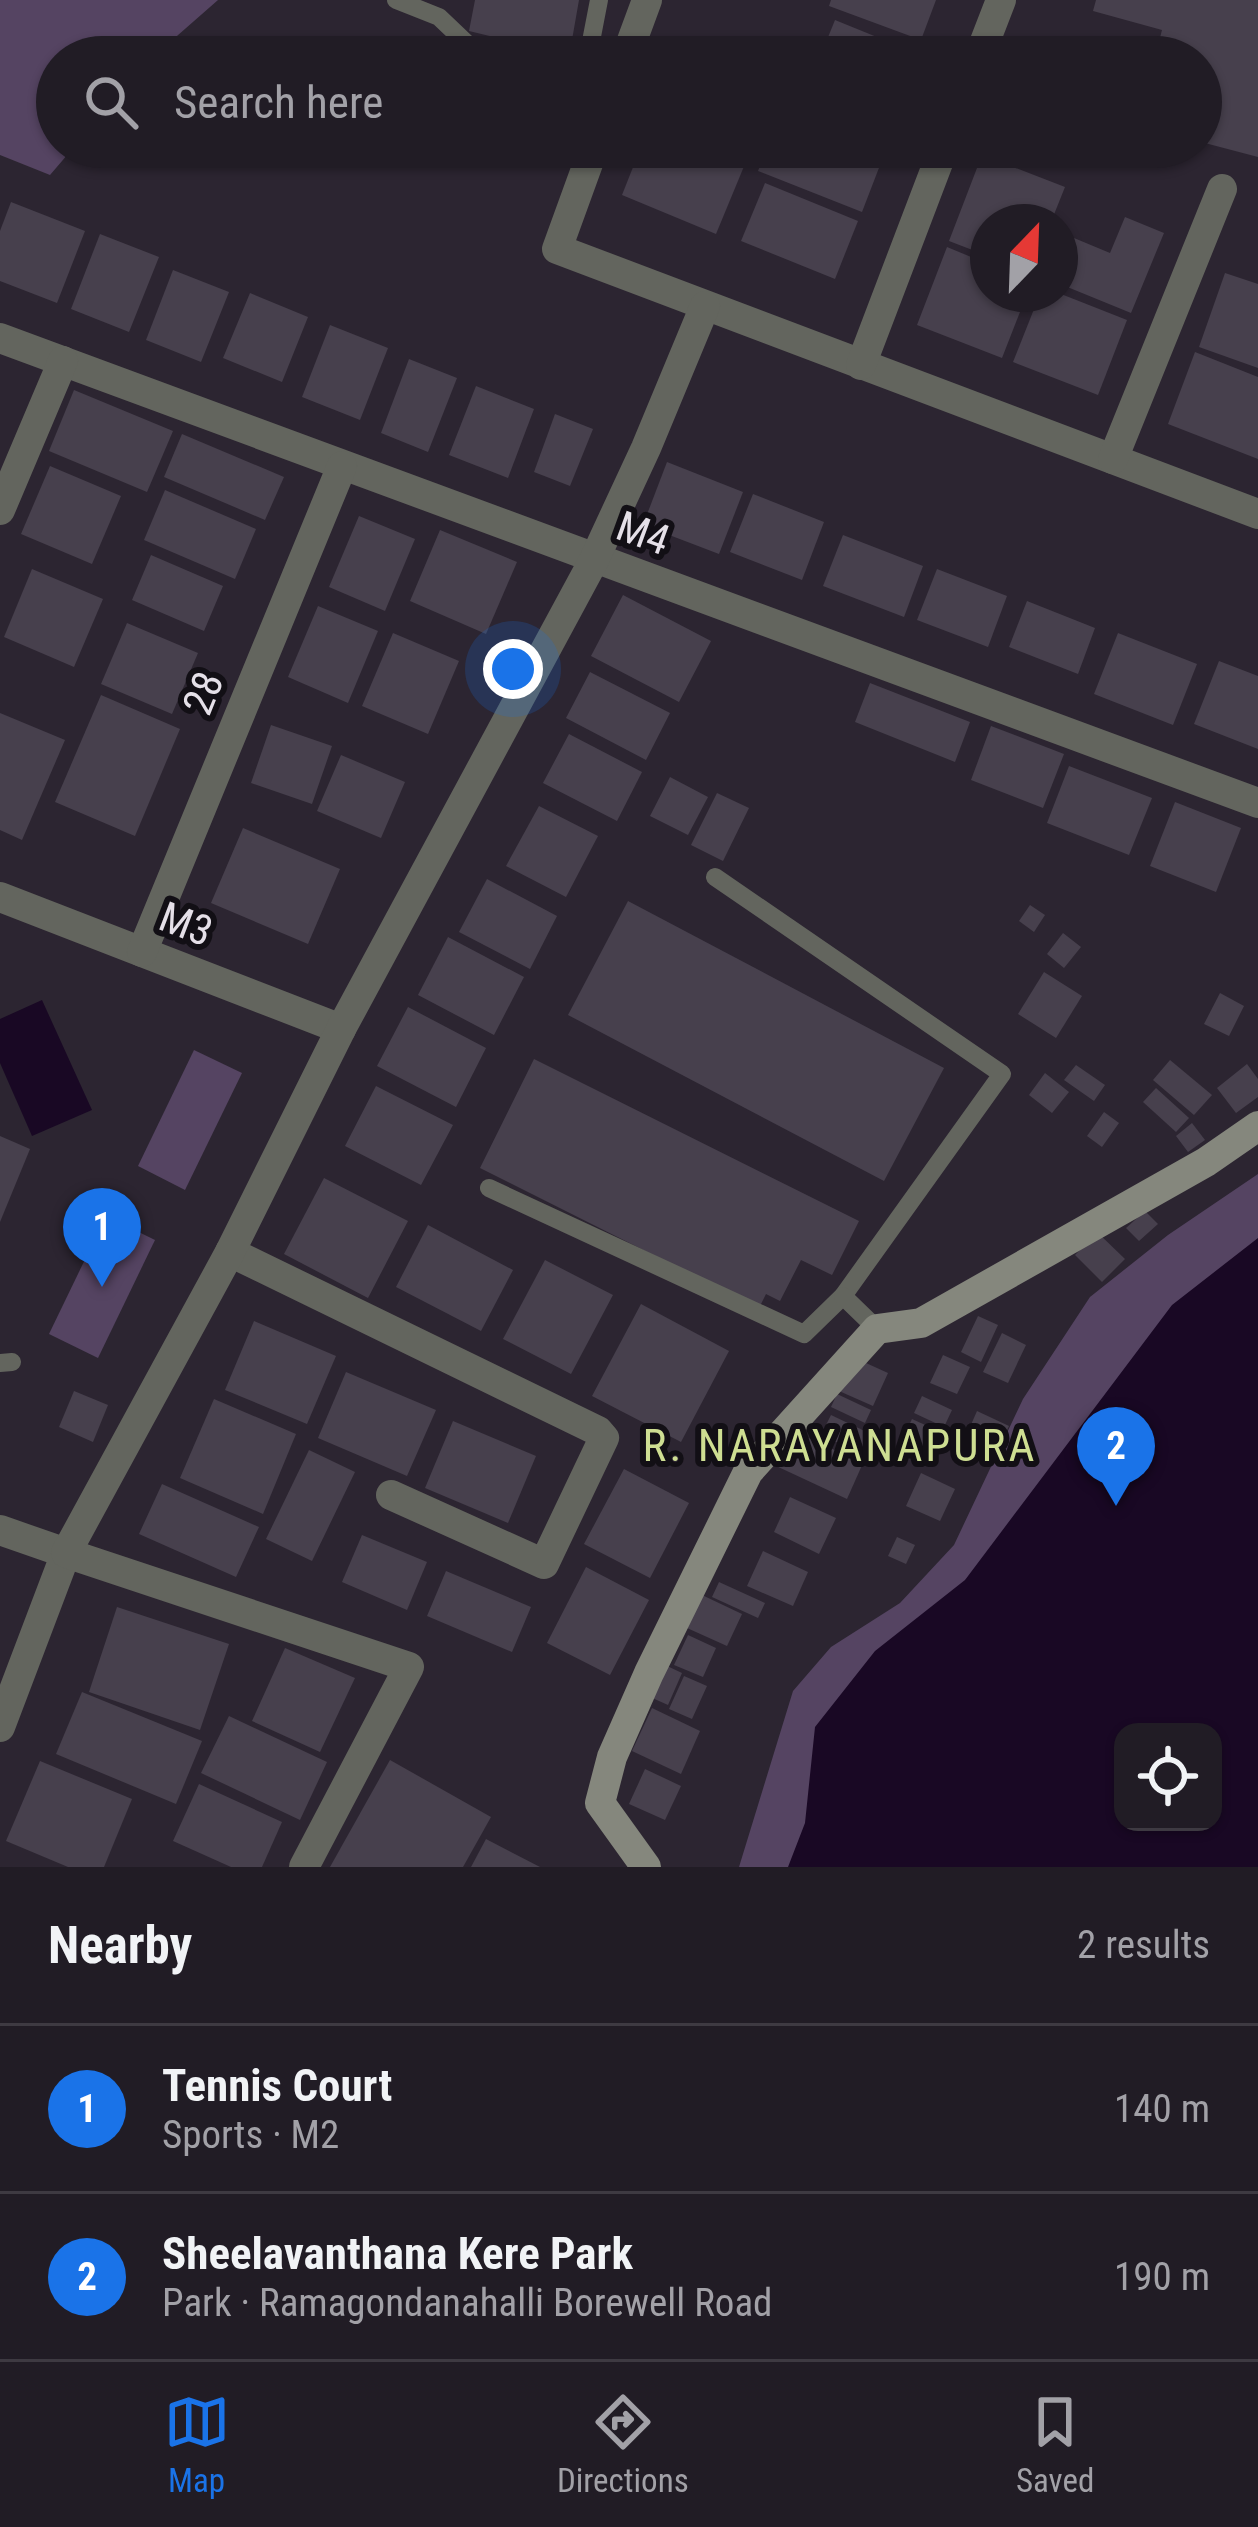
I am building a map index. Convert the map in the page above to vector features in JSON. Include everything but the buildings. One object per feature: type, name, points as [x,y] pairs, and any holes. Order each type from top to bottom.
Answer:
[{"type":"street","points":[[634,36],[647,0]]},
{"type":"street","points":[[987,36],[1000,0]]},
{"type":"street","points":[[586,168],[557,249],[1258,514]]},
{"type":"street","points":[[861,365],[936,168]]},
{"type":"street","points":[[1113,459],[1222,189]]},
{"type":"street","points":[[0,1727],[66,1553],[230,1252],[341,1028],[594,560],[705,306]]},
{"type":"street","name":"M4","points":[[0,338],[1258,803]]},
{"type":"street","points":[[0,510],[63,361]]},
{"type":"street","name":"28","points":[[142,952],[342,466]]},
{"type":"street","name":"M3","points":[[0,897],[341,1028]]},
{"type":"street","points":[[646,1867],[600,1803],[612,1757],[748,1472],[877,1328],[921,1323],[1206,1162],[1258,1126]]},
{"type":"street","points":[[230,1252],[598,1431],[604,1441],[544,1564],[391,1495]]},
{"type":"street","points":[[0,1530],[409,1667],[304,1867]]},
{"type":"lane","points":[[396,0],[439,16],[459,36]]},
{"type":"lane","points":[[592,36],[599,0]]},
{"type":"lane","points":[[489,1188],[804,1334],[843,1296],[1002,1074],[715,877]]},
{"type":"lane","points":[[843,1296],[877,1328]]},
{"type":"shaded area","points":[[0,0],[218,0],[177,36],[36,36],[36,168],[56,168],[50,175],[0,155]]},
{"type":"shaded area","points":[[42,1000],[92,1110],[32,1136],[0,1063],[0,1019]]},
{"type":"shaded area","points":[[194,1050],[242,1073],[185,1190],[138,1166]]},
{"type":"shaded area","points":[[1258,1174],[1258,1867],[739,1867],[793,1691],[831,1647],[900,1603],[954,1545],[1023,1399],[1090,1297],[1168,1235]]},
{"type":"shaded area","points":[[106,1216],[155,1240],[98,1358],[49,1334]]},
{"type":"shaded area","points":[[1258,1238],[1258,1867],[788,1867],[805,1823],[815,1727],[875,1651],[965,1580],[1172,1305]]},
{"type":"place","name":"Tennis Court","points":[[102,1287]]},
{"type":"place","name":"Sheelavanthana Kere Park","points":[[1116,1506]]},
{"type":"district","name":"R. NARAYANAPURA","points":[[840,1445]]}]
